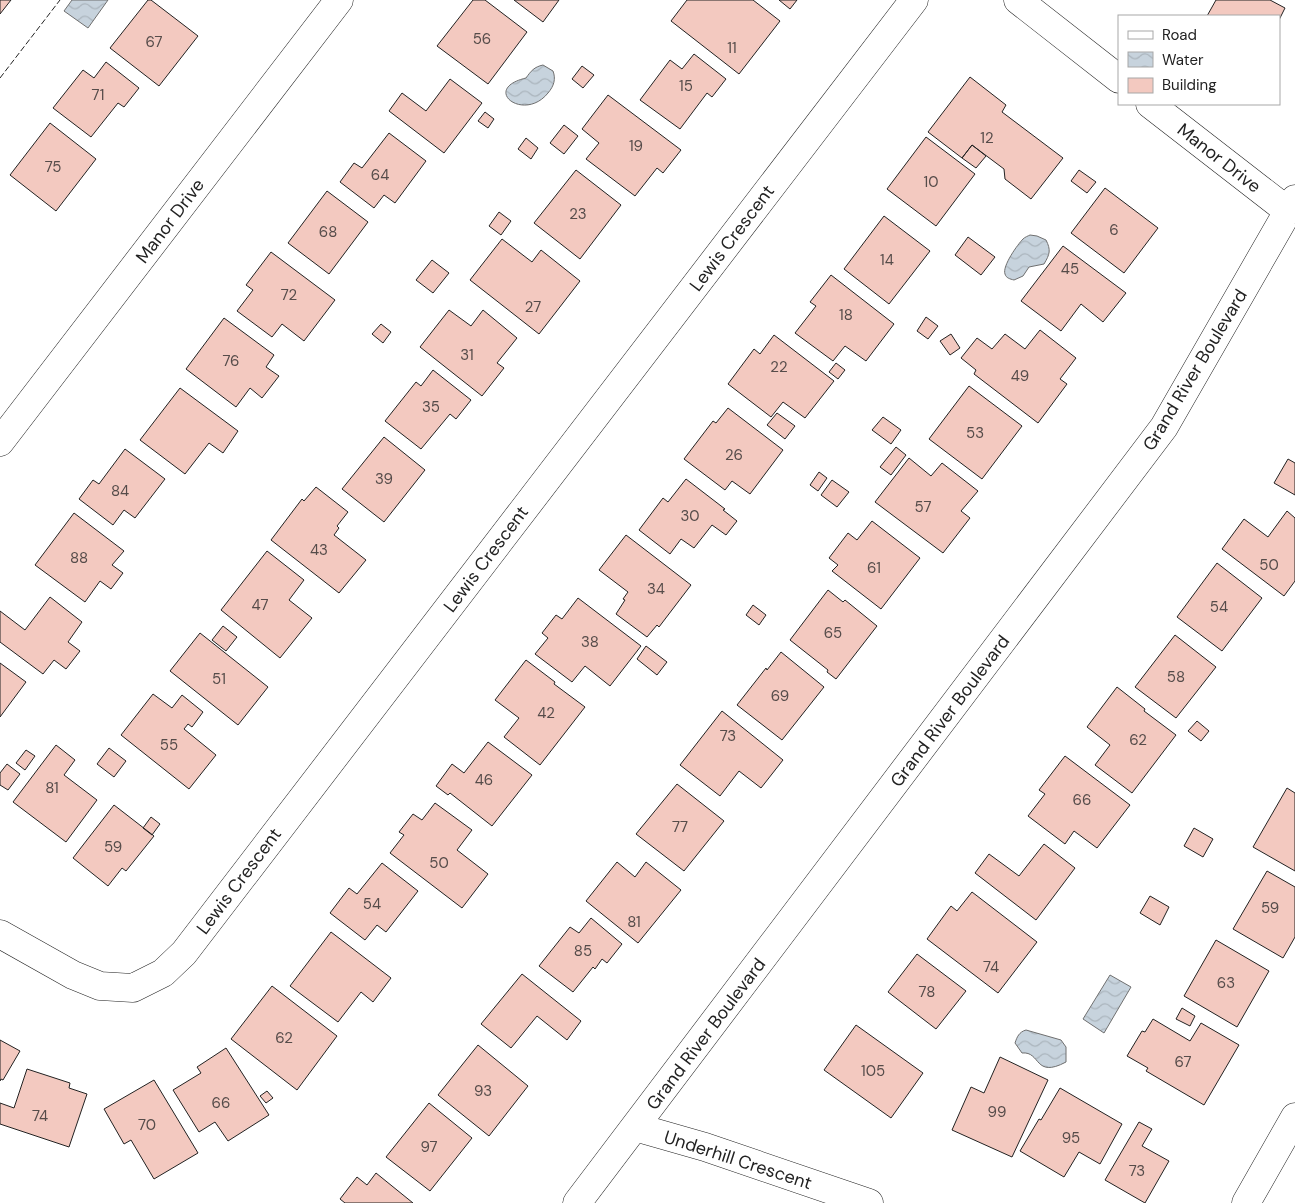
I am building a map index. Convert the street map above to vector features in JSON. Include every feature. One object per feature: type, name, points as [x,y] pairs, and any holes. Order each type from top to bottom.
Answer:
[{"type":"street","name":"Manor Drive","points":[[0,442],[339,0]]},
{"type":"street","name":"Lewis Crescent","points":[[0,934],[73,975],[100,986],[133,988],[163,973],[184,953],[914,0]]},
{"type":"street","points":[[1018,0],[1118,79]]},
{"type":"street","name":"Manor Drive","points":[[1151,105],[1231,168],[1292,205]]},
{"type":"street","name":"Grand River Boulevard","points":[[577,1203],[1164,427],[1292,205]]},
{"type":"street","points":[[1246,1203],[1295,1117]]},
{"type":"street","name":"Underhill Crescent","points":[[635,1127],[705,1147],[869,1203]]},
{"type":"water","points":[[72,0],[108,0],[88,28],[64,11]]},
{"type":"water","points":[[543,65],[553,71],[554,74],[554,82],[548,93],[538,101],[528,105],[511,101],[506,95],[507,89],[513,83],[526,78],[535,68]]},
{"type":"water","points":[[1030,235],[1046,240],[1049,247],[1049,255],[1046,261],[1044,264],[1029,267],[1023,276],[1014,280],[1008,278],[1005,270],[1008,261],[1014,250]]},
{"type":"water","points":[[1110,975],[1131,987],[1104,1033],[1083,1019]]},
{"type":"water","points":[[1026,1030],[1061,1040],[1066,1047],[1066,1062],[1056,1066],[1043,1066],[1032,1056],[1022,1053],[1015,1043],[1019,1035]]},
{"type":"building","points":[[0,0],[11,0],[0,14]]},
{"type":"building","points":[[148,0],[151,0],[198,36],[159,86],[110,48]]},
{"type":"building","points":[[473,0],[485,0],[527,32],[488,84],[437,46]]},
{"type":"building","points":[[514,0],[559,0],[543,22]]},
{"type":"building","points":[[687,0],[753,0],[780,21],[739,74],[671,21]]},
{"type":"building","points":[[779,0],[797,0],[790,9]]},
{"type":"building","points":[[1216,0],[1270,0],[1285,8],[1280,18],[1280,15],[1208,15]]},
{"type":"building","points":[[694,54],[726,79],[712,97],[707,93],[680,129],[640,100],[670,60],[682,69]]},
{"type":"building","points":[[106,62],[139,88],[124,107],[118,103],[91,137],[53,108],[83,70],[94,78]]},
{"type":"building","points":[[582,66],[594,75],[583,88],[572,79]]},
{"type":"building","points":[[970,77],[1006,105],[1002,112],[1063,158],[1031,199],[1005,179],[1004,169],[972,145],[962,158],[928,132]]},
{"type":"building","points":[[450,79],[482,103],[444,153],[389,111],[402,93],[426,111]]},
{"type":"building","points":[[608,95],[681,150],[663,173],[657,168],[635,196],[586,159],[599,143],[582,129]]},
{"type":"building","points":[[485,112],[494,119],[488,128],[478,121]]},
{"type":"building","points":[[50,123],[96,159],[56,211],[10,175]]},
{"type":"building","points":[[564,125],[578,136],[564,154],[550,143]]},
{"type":"building","points":[[389,133],[426,161],[395,203],[384,195],[374,208],[340,182],[354,163],[362,168]]},
{"type":"building","points":[[926,137],[975,174],[936,226],[887,189]]},
{"type":"building","points":[[526,138],[538,148],[531,159],[518,149]]},
{"type":"building","points":[[972,145],[986,156],[976,168],[962,158]]},
{"type":"building","points":[[576,170],[621,205],[580,259],[534,223]]},
{"type":"building","points":[[1079,170],[1096,182],[1087,193],[1071,181]]},
{"type":"building","points":[[1105,188],[1158,228],[1124,273],[1071,233]]},
{"type":"building","points":[[327,191],[368,222],[329,274],[288,243]]},
{"type":"building","points":[[499,212],[511,221],[501,235],[489,226]]},
{"type":"building","points":[[884,216],[930,251],[889,304],[844,269]]},
{"type":"building","points":[[968,237],[995,257],[981,275],[955,255]]},
{"type":"building","points":[[502,239],[532,262],[541,250],[580,281],[539,334],[470,280]]},
{"type":"building","points":[[1063,246],[1126,293],[1103,322],[1081,304],[1061,331],[1021,301]]},
{"type":"building","points":[[271,252],[335,300],[304,341],[282,324],[272,337],[237,311],[253,290],[246,285]]},
{"type":"building","points":[[432,260],[449,273],[433,293],[416,280]]},
{"type":"building","points":[[831,275],[894,324],[866,361],[845,346],[833,361],[795,333],[816,306],[810,302]]},
{"type":"building","points":[[449,310],[471,326],[483,310],[517,338],[497,363],[504,368],[482,396],[420,347]]},
{"type":"building","points":[[926,317],[938,326],[928,339],[917,331]]},
{"type":"building","points":[[224,318],[274,355],[266,367],[279,376],[262,398],[250,388],[236,407],[186,369]]},
{"type":"building","points":[[381,324],[391,332],[383,343],[372,334]]},
{"type":"building","points":[[1040,330],[1076,358],[1060,379],[1067,384],[1038,423],[974,374],[976,370],[961,358],[977,338],[992,349],[1005,334],[1025,349]]},
{"type":"building","points":[[951,334],[960,348],[950,355],[940,341]]},
{"type":"building","points":[[774,335],[834,381],[805,418],[783,402],[771,417],[728,384],[754,349],[760,354]]},
{"type":"building","points":[[836,363],[845,370],[838,379],[829,372]]},
{"type":"building","points":[[433,370],[471,400],[456,419],[450,414],[421,449],[385,421],[416,382],[421,386]]},
{"type":"building","points":[[969,386],[1022,426],[982,479],[929,439]]},
{"type":"building","points":[[180,388],[238,431],[223,453],[209,443],[185,474],[140,440]]},
{"type":"building","points":[[728,408],[783,450],[750,494],[732,481],[725,490],[684,459],[713,421],[716,423]]},
{"type":"building","points":[[777,413],[795,426],[785,439],[767,425]]},
{"type":"building","points":[[883,417],[901,430],[891,444],[872,430]]},
{"type":"building","points":[[384,437],[425,470],[384,522],[342,489]]},
{"type":"building","points":[[896,447],[906,455],[891,475],[880,467]]},
{"type":"building","points":[[125,449],[165,479],[135,518],[124,510],[113,525],[79,499],[93,480],[99,484]]},
{"type":"building","points":[[909,458],[931,476],[942,463],[978,491],[961,511],[970,518],[943,553],[875,502]]},
{"type":"building","points":[[1288,459],[1295,463],[1295,495],[1274,483]]},
{"type":"building","points":[[819,472],[827,478],[818,491],[810,485]]},
{"type":"building","points":[[686,479],[725,509],[723,510],[737,521],[726,535],[712,525],[694,548],[681,539],[670,554],[639,530],[663,498],[668,502]]},
{"type":"building","points":[[832,480],[849,492],[837,507],[821,495]]},
{"type":"building","points":[[316,487],[348,512],[337,526],[339,528],[334,535],[366,560],[339,593],[271,540],[302,499],[304,501]]},
{"type":"building","points":[[1287,511],[1295,518],[1295,581],[1284,596],[1222,549],[1244,519],[1268,537]]},
{"type":"building","points":[[74,513],[124,551],[112,565],[123,573],[111,589],[100,581],[85,602],[35,565]]},
{"type":"building","points":[[872,521],[920,558],[881,609],[832,571],[838,565],[829,558],[848,533],[857,540]]},
{"type":"building","points":[[626,535],[691,585],[659,627],[657,625],[647,637],[616,614],[628,592],[599,570]]},
{"type":"building","points":[[267,551],[304,580],[289,600],[312,618],[280,658],[221,610]]},
{"type":"building","points":[[1217,563],[1262,598],[1222,651],[1177,617]]},
{"type":"building","points":[[828,590],[843,602],[845,600],[877,626],[836,679],[827,672],[828,670],[790,640]]},
{"type":"building","points":[[50,597],[82,622],[68,642],[80,651],[66,669],[54,660],[43,674],[0,642],[0,611],[25,630]]},
{"type":"building","points":[[578,598],[641,646],[610,686],[585,666],[572,682],[535,654],[548,638],[542,633],[556,615],[562,619]]},
{"type":"building","points":[[753,605],[766,615],[759,625],[746,615]]},
{"type":"building","points":[[223,626],[237,637],[226,651],[212,640]]},
{"type":"building","points":[[200,633],[268,687],[238,725],[170,671]]},
{"type":"building","points":[[1175,635],[1216,667],[1176,718],[1135,687]]},
{"type":"building","points":[[646,646],[667,662],[657,675],[637,659]]},
{"type":"building","points":[[781,652],[824,687],[782,740],[737,705]]},
{"type":"building","points":[[526,660],[585,707],[540,765],[504,737],[519,718],[495,700]]},
{"type":"building","points":[[0,663],[26,682],[0,717]]},
{"type":"building","points":[[1117,687],[1145,709],[1144,711],[1176,735],[1132,793],[1095,765],[1110,745],[1087,727]]},
{"type":"building","points":[[153,694],[172,708],[182,695],[203,712],[192,727],[188,724],[184,729],[216,755],[189,789],[121,735]]},
{"type":"building","points":[[722,711],[783,760],[761,788],[739,771],[720,796],[680,765]]},
{"type":"building","points":[[1197,721],[1209,731],[1201,741],[1188,731]]},
{"type":"building","points":[[488,742],[532,775],[492,826],[450,793],[448,795],[436,786],[452,764],[464,773]]},
{"type":"building","points":[[56,745],[75,760],[64,775],[97,800],[66,842],[13,802]]},
{"type":"building","points":[[109,748],[126,761],[114,777],[97,764]]},
{"type":"building","points":[[26,750],[35,756],[25,770],[16,763]]},
{"type":"building","points":[[1065,756],[1130,805],[1097,848],[1074,831],[1065,844],[1028,816],[1045,794],[1039,790]]},
{"type":"building","points":[[7,764],[20,774],[8,790],[0,785],[0,773]]},
{"type":"building","points":[[677,784],[724,821],[684,871],[636,834]]},
{"type":"building","points":[[1287,788],[1295,793],[1295,871],[1253,847]]},
{"type":"building","points":[[435,803],[472,830],[457,850],[488,874],[462,908],[390,853],[404,835],[399,832],[413,814],[422,820]]},
{"type":"building","points":[[114,805],[154,836],[126,871],[122,868],[108,886],[73,858]]},
{"type":"building","points":[[151,817],[160,824],[152,835],[143,828]]},
{"type":"building","points":[[1194,828],[1213,839],[1203,857],[1184,846]]},
{"type":"building","points":[[1044,844],[1075,868],[1036,920],[975,873],[989,854],[1019,876]]},
{"type":"building","points":[[617,862],[635,877],[646,862],[681,890],[638,943],[586,901]]},
{"type":"building","points":[[382,863],[418,891],[386,932],[377,925],[365,940],[330,913],[349,888],[357,894]]},
{"type":"building","points":[[1267,871],[1295,887],[1295,937],[1283,958],[1233,929]]},
{"type":"building","points":[[972,892],[1037,942],[998,993],[927,939],[951,906],[957,911]]},
{"type":"building","points":[[1150,896],[1169,907],[1160,925],[1140,913]]},
{"type":"building","points":[[591,918],[622,944],[607,963],[602,959],[595,969],[593,967],[573,992],[539,966],[570,927],[579,933]]},
{"type":"building","points":[[331,932],[391,978],[373,1002],[361,992],[338,1022],[290,986]]},
{"type":"building","points":[[1216,940],[1269,971],[1237,1027],[1184,996]]},
{"type":"building","points":[[917,954],[966,991],[936,1029],[888,992]]},
{"type":"building","points":[[522,974],[581,1021],[567,1040],[537,1016],[511,1048],[481,1024]]},
{"type":"building","points":[[272,986],[337,1036],[297,1090],[231,1039]]},
{"type":"building","points":[[1182,1008],[1195,1016],[1190,1026],[1176,1019]]},
{"type":"building","points":[[1153,1019],[1190,1041],[1201,1023],[1239,1045],[1204,1105],[1146,1071],[1148,1068],[1127,1056],[1142,1031],[1145,1032]]},
{"type":"building","points":[[856,1025],[923,1073],[891,1118],[824,1070]]},
{"type":"building","points":[[0,1040],[20,1051],[3,1080],[1,1079],[0,1081]]},
{"type":"building","points":[[478,1045],[528,1086],[489,1136],[438,1095]]},
{"type":"building","points":[[226,1048],[269,1115],[228,1141],[215,1122],[199,1132],[173,1090],[201,1073],[197,1067]]},
{"type":"building","points":[[1000,1057],[1048,1080],[1012,1157],[952,1130],[971,1087],[984,1093]]},
{"type":"building","points":[[27,1069],[70,1083],[69,1088],[87,1094],[69,1147],[0,1124],[0,1103],[14,1108]]},
{"type":"building","points":[[154,1080],[198,1153],[154,1179],[131,1140],[124,1144],[104,1109]]},
{"type":"building","points":[[1060,1088],[1122,1124],[1100,1164],[1079,1152],[1064,1177],[1020,1151]]},
{"type":"building","points":[[267,1091],[273,1098],[266,1103],[260,1096]]},
{"type":"building","points":[[429,1103],[472,1138],[430,1191],[386,1157]]},
{"type":"building","points":[[1139,1122],[1152,1129],[1142,1146],[1169,1161],[1145,1203],[1105,1180]]},
{"type":"building","points":[[376,1173],[413,1203],[345,1203],[340,1199],[357,1177],[367,1185]]},
{"type":"fence","points":[[0,78],[60,0]]}]
